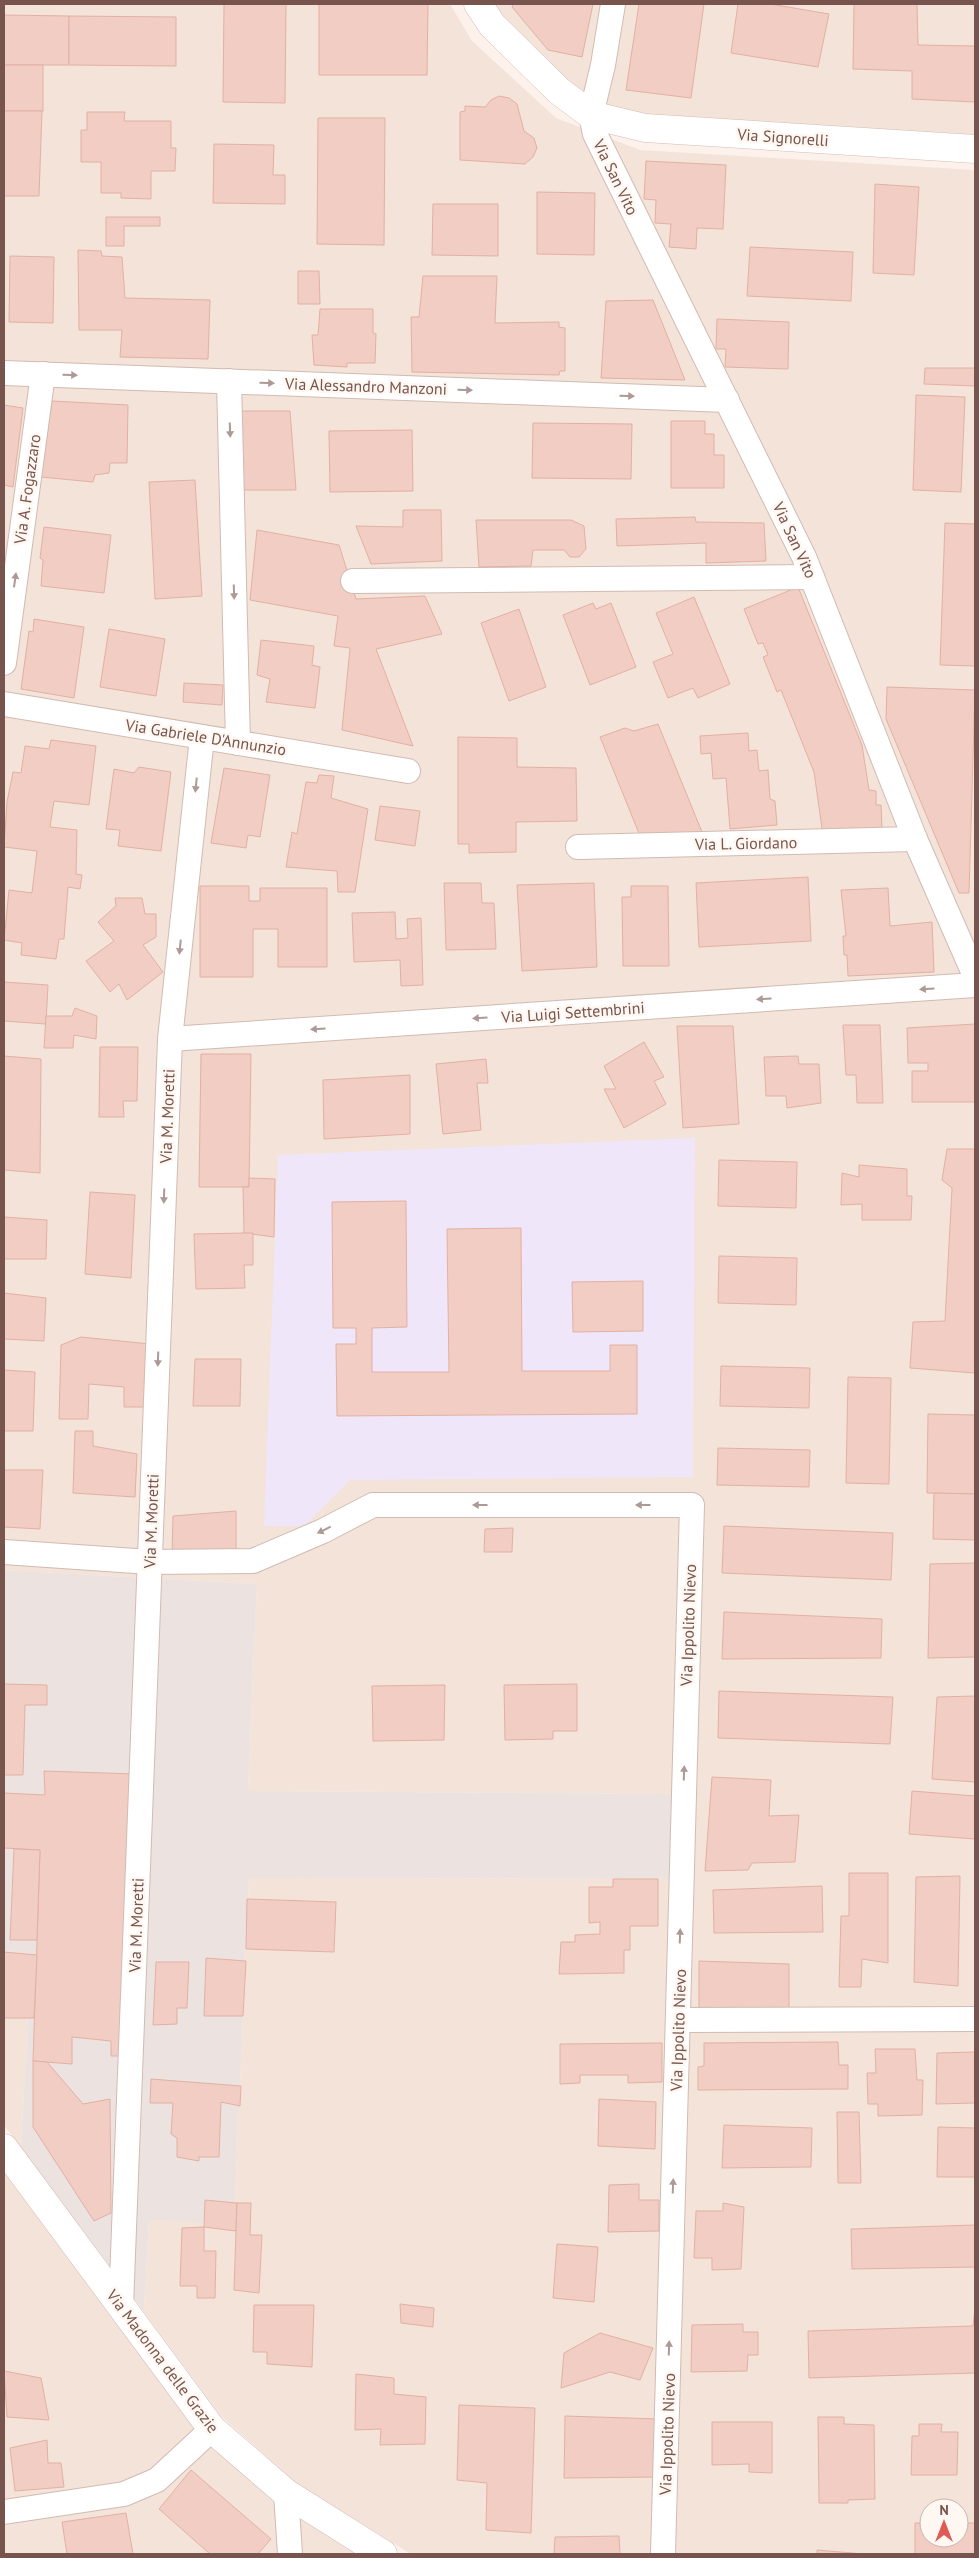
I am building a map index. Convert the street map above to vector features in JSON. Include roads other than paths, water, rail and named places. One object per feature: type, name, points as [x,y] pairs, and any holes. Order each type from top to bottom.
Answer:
[{"type":"street","name":"Via Signorelli","points":[[478,4],[492,25],[558,91],[592,114],[645,128],[975,149]]},
{"type":"street","points":[[592,114],[603,66],[613,4]]},
{"type":"street","name":"Via San Vito","points":[[592,114],[595,134],[728,400],[812,577],[914,839],[975,976]]},
{"type":"street","name":"Via Alessandro Manzoni","points":[[4,373],[728,400]]},
{"type":"street","name":"Via A. Fogazzaro","points":[[4,664],[43,374]]},
{"type":"street","points":[[229,381],[238,743]]},
{"type":"street","points":[[353,581],[812,577]]},
{"type":"street","name":"Via Gabriele D'Annunzio","points":[[4,704],[408,771]]},
{"type":"street","name":"Via M. Moretti","points":[[121,2306],[170,1039],[202,737]]},
{"type":"street","name":"Via L. Giordano","points":[[578,847],[914,839]]},
{"type":"street","name":"Via Luigi Settembrini","points":[[170,1039],[975,985]]},
{"type":"street","name":"Via Ippolito Nievo","points":[[150,1562],[253,1561],[323,1531],[374,1505],[692,1505],[663,2554]]},
{"type":"street","points":[[4,1552],[150,1562]]},
{"type":"street","points":[[678,2020],[975,2019]]},
{"type":"street","name":"Via Madonna delle Grazie","points":[[4,2148],[212,2429],[286,2493],[383,2554]]},
{"type":"street","points":[[4,2512],[124,2494],[157,2480],[212,2429]]},
{"type":"street","points":[[286,2493],[290,2554]]}]
